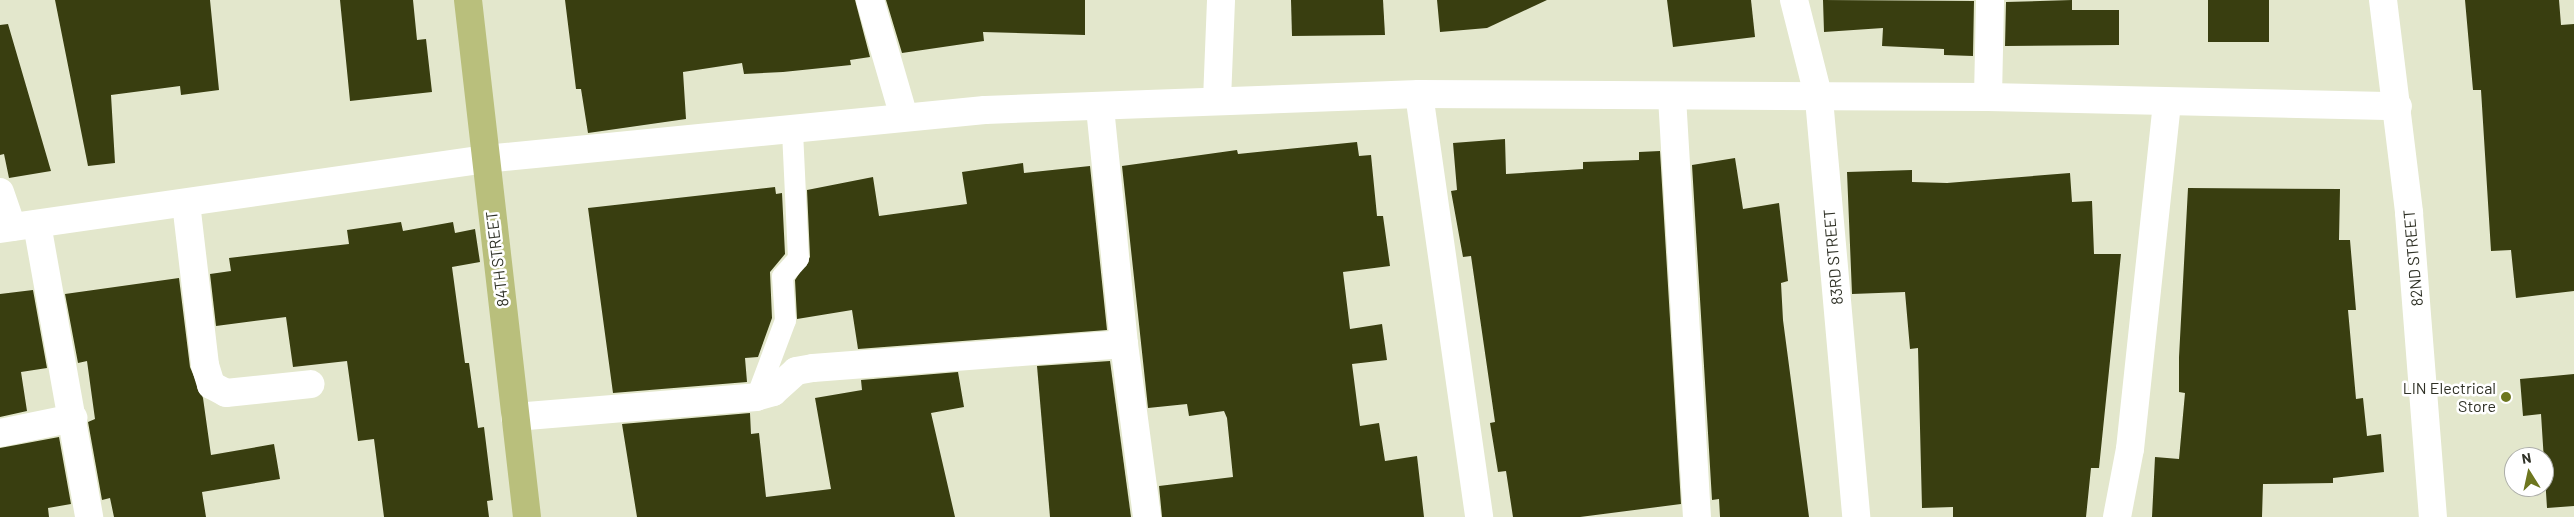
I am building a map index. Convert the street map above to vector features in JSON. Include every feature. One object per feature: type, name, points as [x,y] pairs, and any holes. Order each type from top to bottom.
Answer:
[{"type":"main road","name":"84TH STREET","points":[[468,0],[527,517]]},
{"type":"street","points":[[870,0],[904,117]]},
{"type":"street","points":[[1217,100],[1221,0]]},
{"type":"street","name":"83RD STREET","points":[[1794,0],[1819,99],[1856,517]]},
{"type":"street","points":[[1988,97],[1990,0]]},
{"type":"street","name":"82ND STREET","points":[[2383,0],[2398,106],[2433,517]]},
{"type":"street","points":[[1419,94],[1479,517]]},
{"type":"street","points":[[16,227],[485,158],[904,117],[1217,100],[1419,94],[1819,99],[1988,97],[2167,103],[2398,106]]},
{"type":"street","points":[[1672,98],[1697,517]]},
{"type":"street","points":[[2118,517],[2130,449],[2167,103]]},
{"type":"street","points":[[1100,106],[1124,344],[1147,517]]},
{"type":"street","points":[[0,192],[16,227],[72,418],[89,517]]},
{"type":"street","points":[[186,203],[205,365],[211,385],[226,393],[311,384]]},
{"type":"street","points":[[515,417],[756,397],[773,392],[796,371],[813,368],[1124,344]]},
{"type":"street","points":[[0,433],[72,418]]},
{"type":"lane","points":[[756,397],[785,320],[782,276],[798,258],[792,129]]},
{"type":"building","points":[[55,0],[210,0],[219,90],[181,95],[180,86],[111,95],[115,163],[88,166]]},
{"type":"building","points":[[340,0],[413,0],[417,40],[426,39],[432,92],[350,101]]},
{"type":"building","points":[[565,0],[855,0],[870,57],[850,60],[851,65],[783,72],[744,74],[742,63],[683,72],[686,119],[588,133],[581,89],[576,89]]},
{"type":"building","points":[[886,0],[1085,0],[1085,35],[983,32],[984,41],[902,53]]},
{"type":"building","points":[[1291,0],[1383,0],[1385,35],[1292,36]]},
{"type":"building","points":[[1437,0],[1547,0],[1487,28],[1440,32]]},
{"type":"building","points":[[1667,0],[1751,0],[1755,37],[1673,47]]},
{"type":"building","points":[[1823,0],[1974,1],[1973,56],[1944,55],[1944,49],[1882,46],[1883,28],[1824,32]]},
{"type":"building","points":[[2072,0],[2072,10],[2119,10],[2119,45],[2005,46],[2006,2]]},
{"type":"building","points":[[2208,0],[2269,0],[2269,42],[2208,42]]},
{"type":"building","points":[[2465,0],[2559,0],[2561,25],[2574,24],[2574,291],[2516,298],[2511,250],[2491,251],[2481,90],[2473,90]]},
{"type":"building","points":[[8,24],[51,171],[9,178],[4,154],[0,155],[0,25]]},
{"type":"building","points":[[1505,139],[1506,174],[1583,169],[1583,162],[1639,160],[1639,152],[1660,151],[1681,504],[1580,517],[1513,517],[1506,471],[1498,472],[1490,423],[1495,422],[1471,256],[1463,257],[1451,191],[1457,190],[1453,143]]},
{"type":"building","points":[[1357,142],[1359,156],[1371,155],[1377,216],[1383,216],[1390,266],[1343,272],[1350,329],[1382,324],[1387,360],[1352,364],[1360,426],[1379,423],[1385,461],[1417,456],[1424,517],[1162,517],[1159,486],[1233,477],[1227,418],[1224,411],[1189,416],[1187,404],[1148,408],[1122,166],[1237,150],[1238,154]]},
{"type":"building","points":[[1735,158],[1743,209],[1779,203],[1788,281],[1781,283],[1783,320],[1809,517],[1720,517],[1719,499],[1712,500],[1692,165]]},
{"type":"building","points":[[1023,163],[1024,173],[1090,166],[1107,330],[858,349],[852,310],[797,319],[795,280],[810,257],[807,190],[873,177],[879,216],[967,204],[962,172]]},
{"type":"building","points":[[1912,170],[1912,182],[1947,183],[2070,173],[2072,202],[2092,201],[2094,254],[2121,254],[2099,468],[2091,468],[2086,517],[1953,517],[1953,507],[1922,508],[1918,348],[1910,349],[1905,292],[1852,294],[1847,172]]},
{"type":"building","points":[[775,187],[776,194],[782,193],[785,254],[770,272],[772,318],[758,357],[745,358],[747,382],[613,393],[588,208]]},
{"type":"building","points":[[2188,188],[2340,189],[2339,240],[2350,240],[2356,310],[2348,310],[2356,399],[2363,398],[2367,436],[2381,434],[2384,472],[2333,478],[2333,483],[2263,484],[2262,517],[2152,517],[2155,457],[2179,459],[2185,393],[2179,392],[2179,357]]},
{"type":"building","points":[[401,222],[403,231],[453,222],[455,233],[475,229],[480,262],[452,267],[465,363],[469,363],[478,428],[484,427],[493,500],[487,501],[489,517],[384,517],[374,439],[358,441],[347,361],[293,367],[286,317],[216,326],[210,274],[231,271],[229,258],[349,244],[347,230]]},
{"type":"building","points":[[179,278],[190,367],[203,398],[211,455],[274,444],[280,479],[202,492],[206,517],[114,517],[110,498],[102,500],[88,422],[95,419],[87,361],[78,363],[65,294]]},
{"type":"building","points":[[33,290],[47,368],[21,372],[27,411],[0,417],[0,294]]},
{"type":"building","points":[[1110,361],[1131,517],[1050,517],[1037,366]]},
{"type":"building","points":[[958,372],[964,407],[931,413],[955,517],[637,517],[622,424],[750,413],[751,434],[759,433],[766,497],[831,489],[815,398],[862,390],[861,380]]},
{"type":"building","points":[[2574,374],[2574,506],[2547,508],[2546,497],[2554,497],[2554,447],[2543,447],[2541,414],[2523,416],[2520,379]]},
{"type":"building","points":[[59,437],[71,504],[48,508],[49,517],[0,517],[0,448]]},
{"type":"place","name":"LIN Electrical Store","points":[[2506,397]]}]
